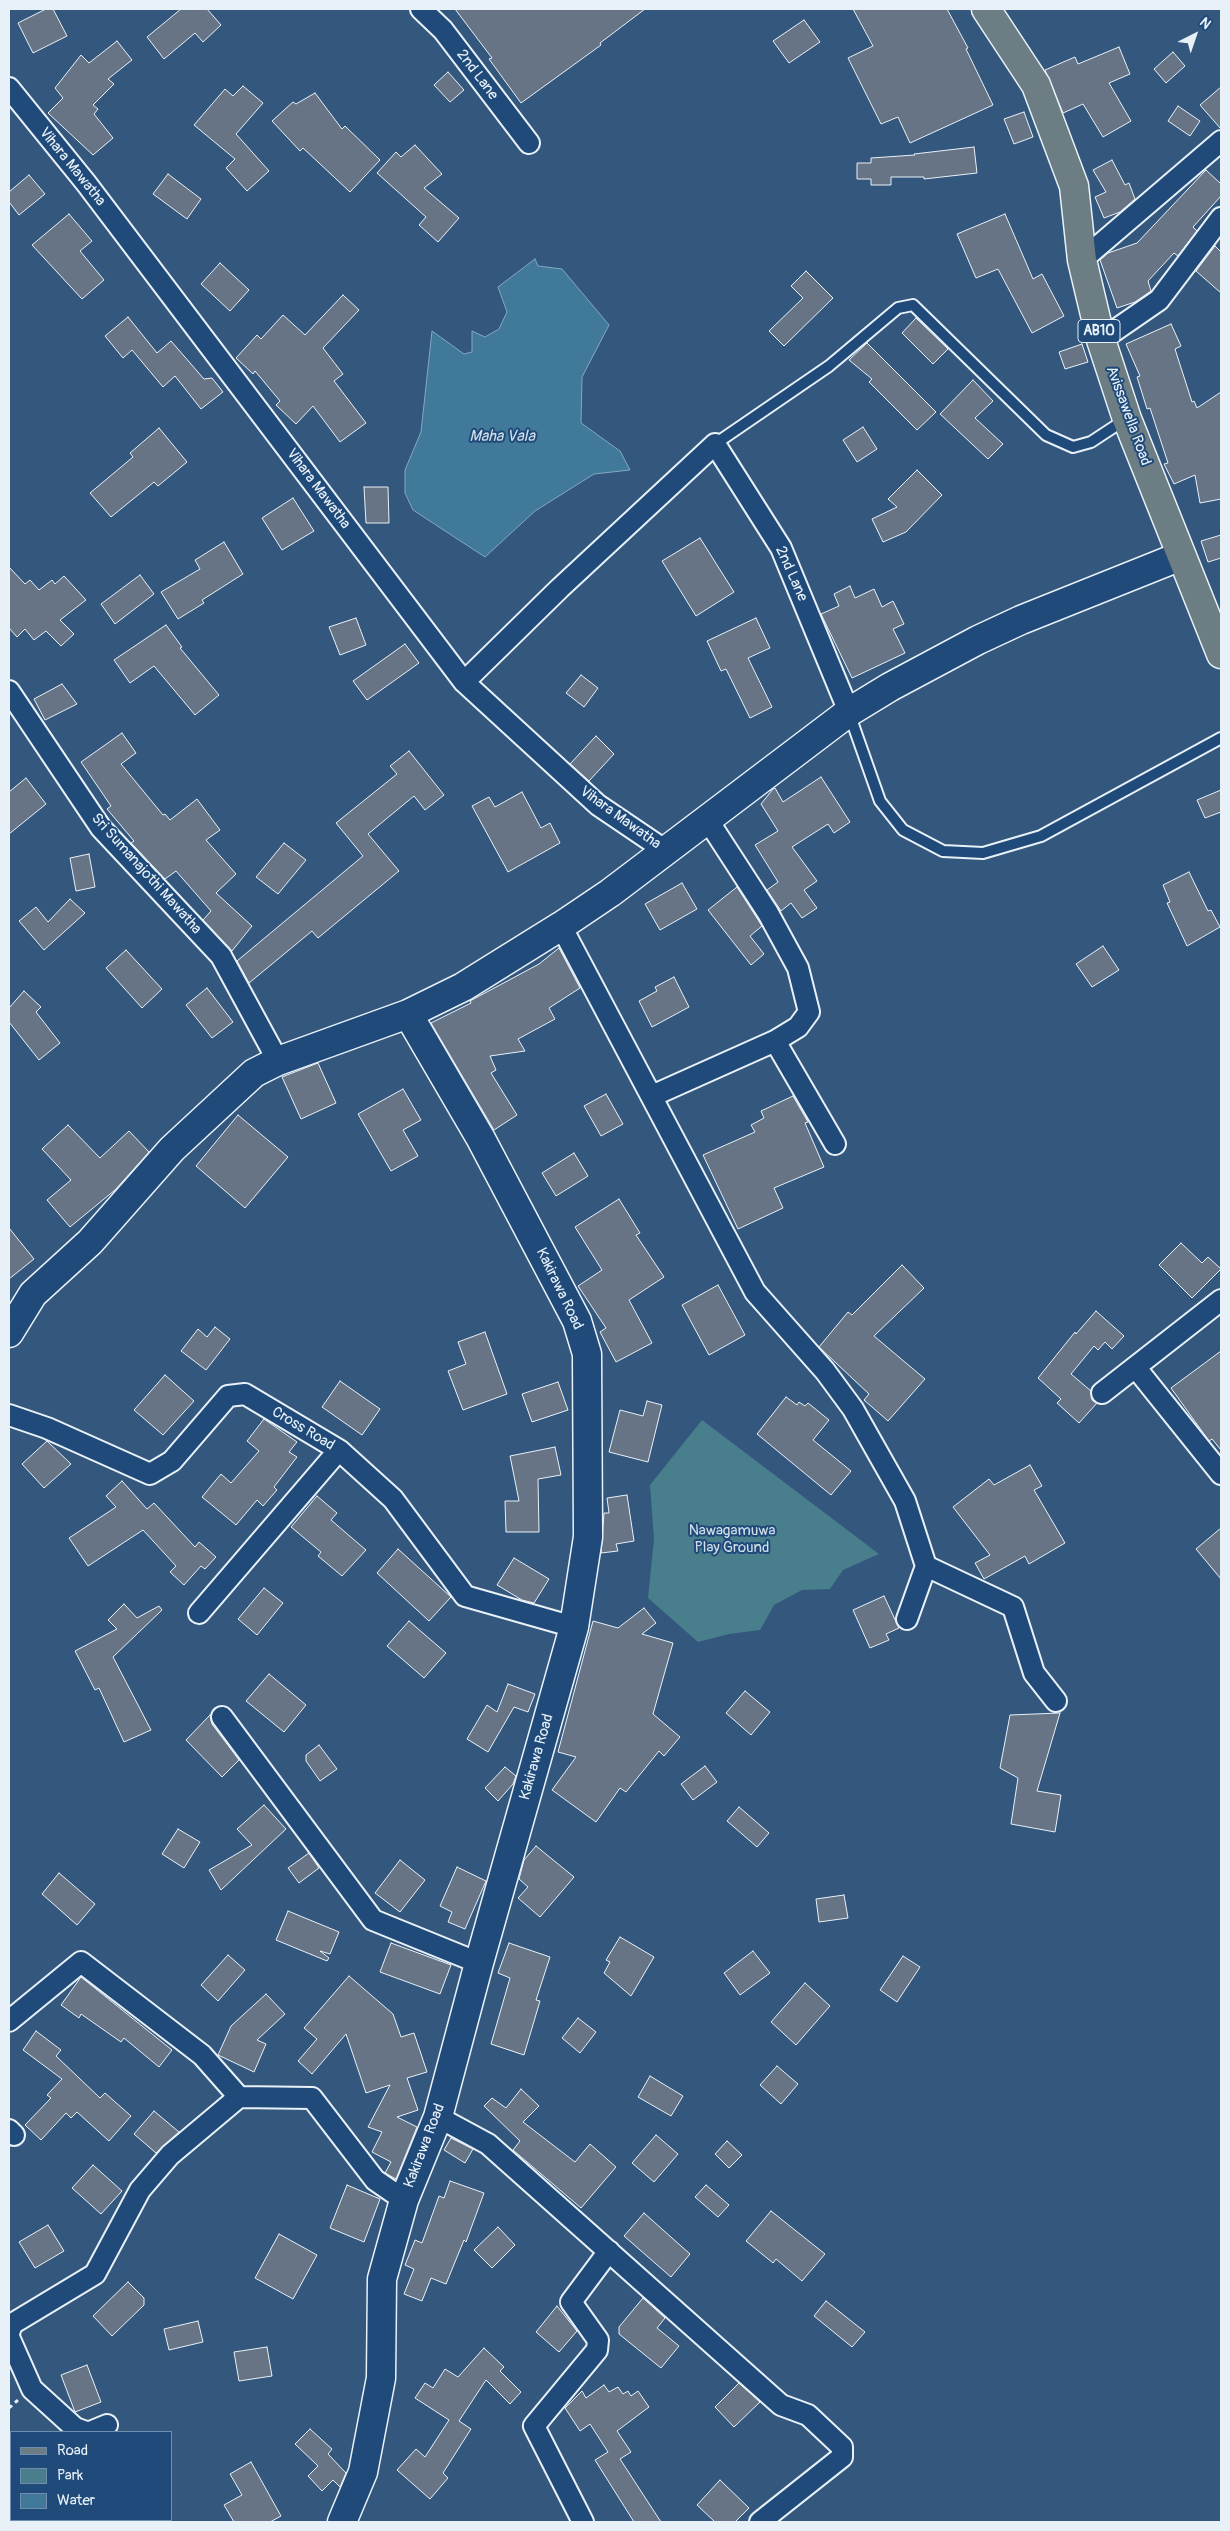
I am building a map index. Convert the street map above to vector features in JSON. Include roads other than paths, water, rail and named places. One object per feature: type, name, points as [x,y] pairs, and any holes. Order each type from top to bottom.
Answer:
[{"type":"main road","name":"Avissawella Road","points":[[986,9],[1036,85],[1074,186],[1082,260],[1101,340],[1127,419],[1221,654]]},
{"type":"street","name":"2nd Lane","points":[[421,9],[442,30],[529,143]]},
{"type":"street","name":"Vihara Mawatha","points":[[9,88],[86,183],[464,682],[598,805],[666,852]]},
{"type":"street","points":[[1082,260],[1221,141]]},
{"type":"street","points":[[1101,340],[1159,300],[1221,218]]},
{"type":"street","name":"2nd Lane","points":[[715,444],[781,548],[849,712]]},
{"type":"street","points":[[464,682],[560,588],[715,444]]},
{"type":"street","points":[[9,1333],[34,1294],[90,1242],[172,1149],[254,1072],[278,1061],[408,1014],[463,987],[561,926],[666,852],[707,819],[780,767],[849,712],[978,640],[1021,620],[1181,556]]},
{"type":"street","name":"Sri Sumanajothi Mawatha","points":[[9,691],[101,828],[221,956],[278,1061]]},
{"type":"street","points":[[652,1096],[775,1040],[798,1027],[808,1012],[798,968],[768,913],[707,819]]},
{"type":"street","points":[[561,926],[755,1292],[825,1371],[853,1409],[905,1500],[926,1566],[907,1619]]},
{"type":"street","name":"Kakirawa Road","points":[[342,2522],[363,2472],[381,2378],[382,2279],[404,2200],[438,2118],[479,1962],[574,1627],[588,1537],[587,1354],[577,1321],[481,1139],[408,1014]]},
{"type":"street","points":[[775,1040],[835,1144]]},
{"type":"street","points":[[1102,1393],[1221,1300]]},
{"type":"street","points":[[1136,1368],[1221,1474]]},
{"type":"street","name":"Cross Road","points":[[9,1416],[47,1428],[150,1474],[172,1461],[228,1396],[245,1394],[338,1450],[393,1499],[465,1596],[574,1627]]},
{"type":"street","points":[[199,1613],[338,1450]]},
{"type":"street","points":[[926,1566],[1013,1608],[1034,1673],[1056,1701]]},
{"type":"street","points":[[222,1717],[373,1920],[479,1962]]},
{"type":"street","points":[[9,2022],[81,1962],[202,2054],[239,2097]]},
{"type":"street","points":[[83,2431],[74,2428],[32,2389],[9,2335],[12,2324],[95,2274],[140,2190],[170,2155],[239,2097],[312,2098],[375,2180],[404,2200]]},
{"type":"street","points":[[438,2118],[488,2144],[781,2405],[808,2415],[842,2447],[842,2457],[760,2522]]},
{"type":"street","points":[[583,2522],[534,2426],[597,2350],[598,2340],[571,2302],[609,2251]]},
{"type":"lane","points":[[715,444],[828,366],[898,308],[913,305],[1046,435],[1073,447],[1091,442],[1127,419]]},
{"type":"lane","points":[[849,712],[880,801],[903,830],[943,851],[983,853],[1041,836],[1221,738]]},
{"type":"water","name":"Maha Vala","points":[[535,259],[538,266],[562,269],[609,325],[582,377],[581,423],[620,451],[630,470],[594,474],[535,511],[485,557],[413,510],[405,493],[405,470],[421,432],[432,331],[464,354],[472,352],[472,331],[485,337],[499,329],[507,312],[498,287]]},
{"type":"park label","name":"Nawagamuwa Play Ground","points":[[732,1540]]}]
